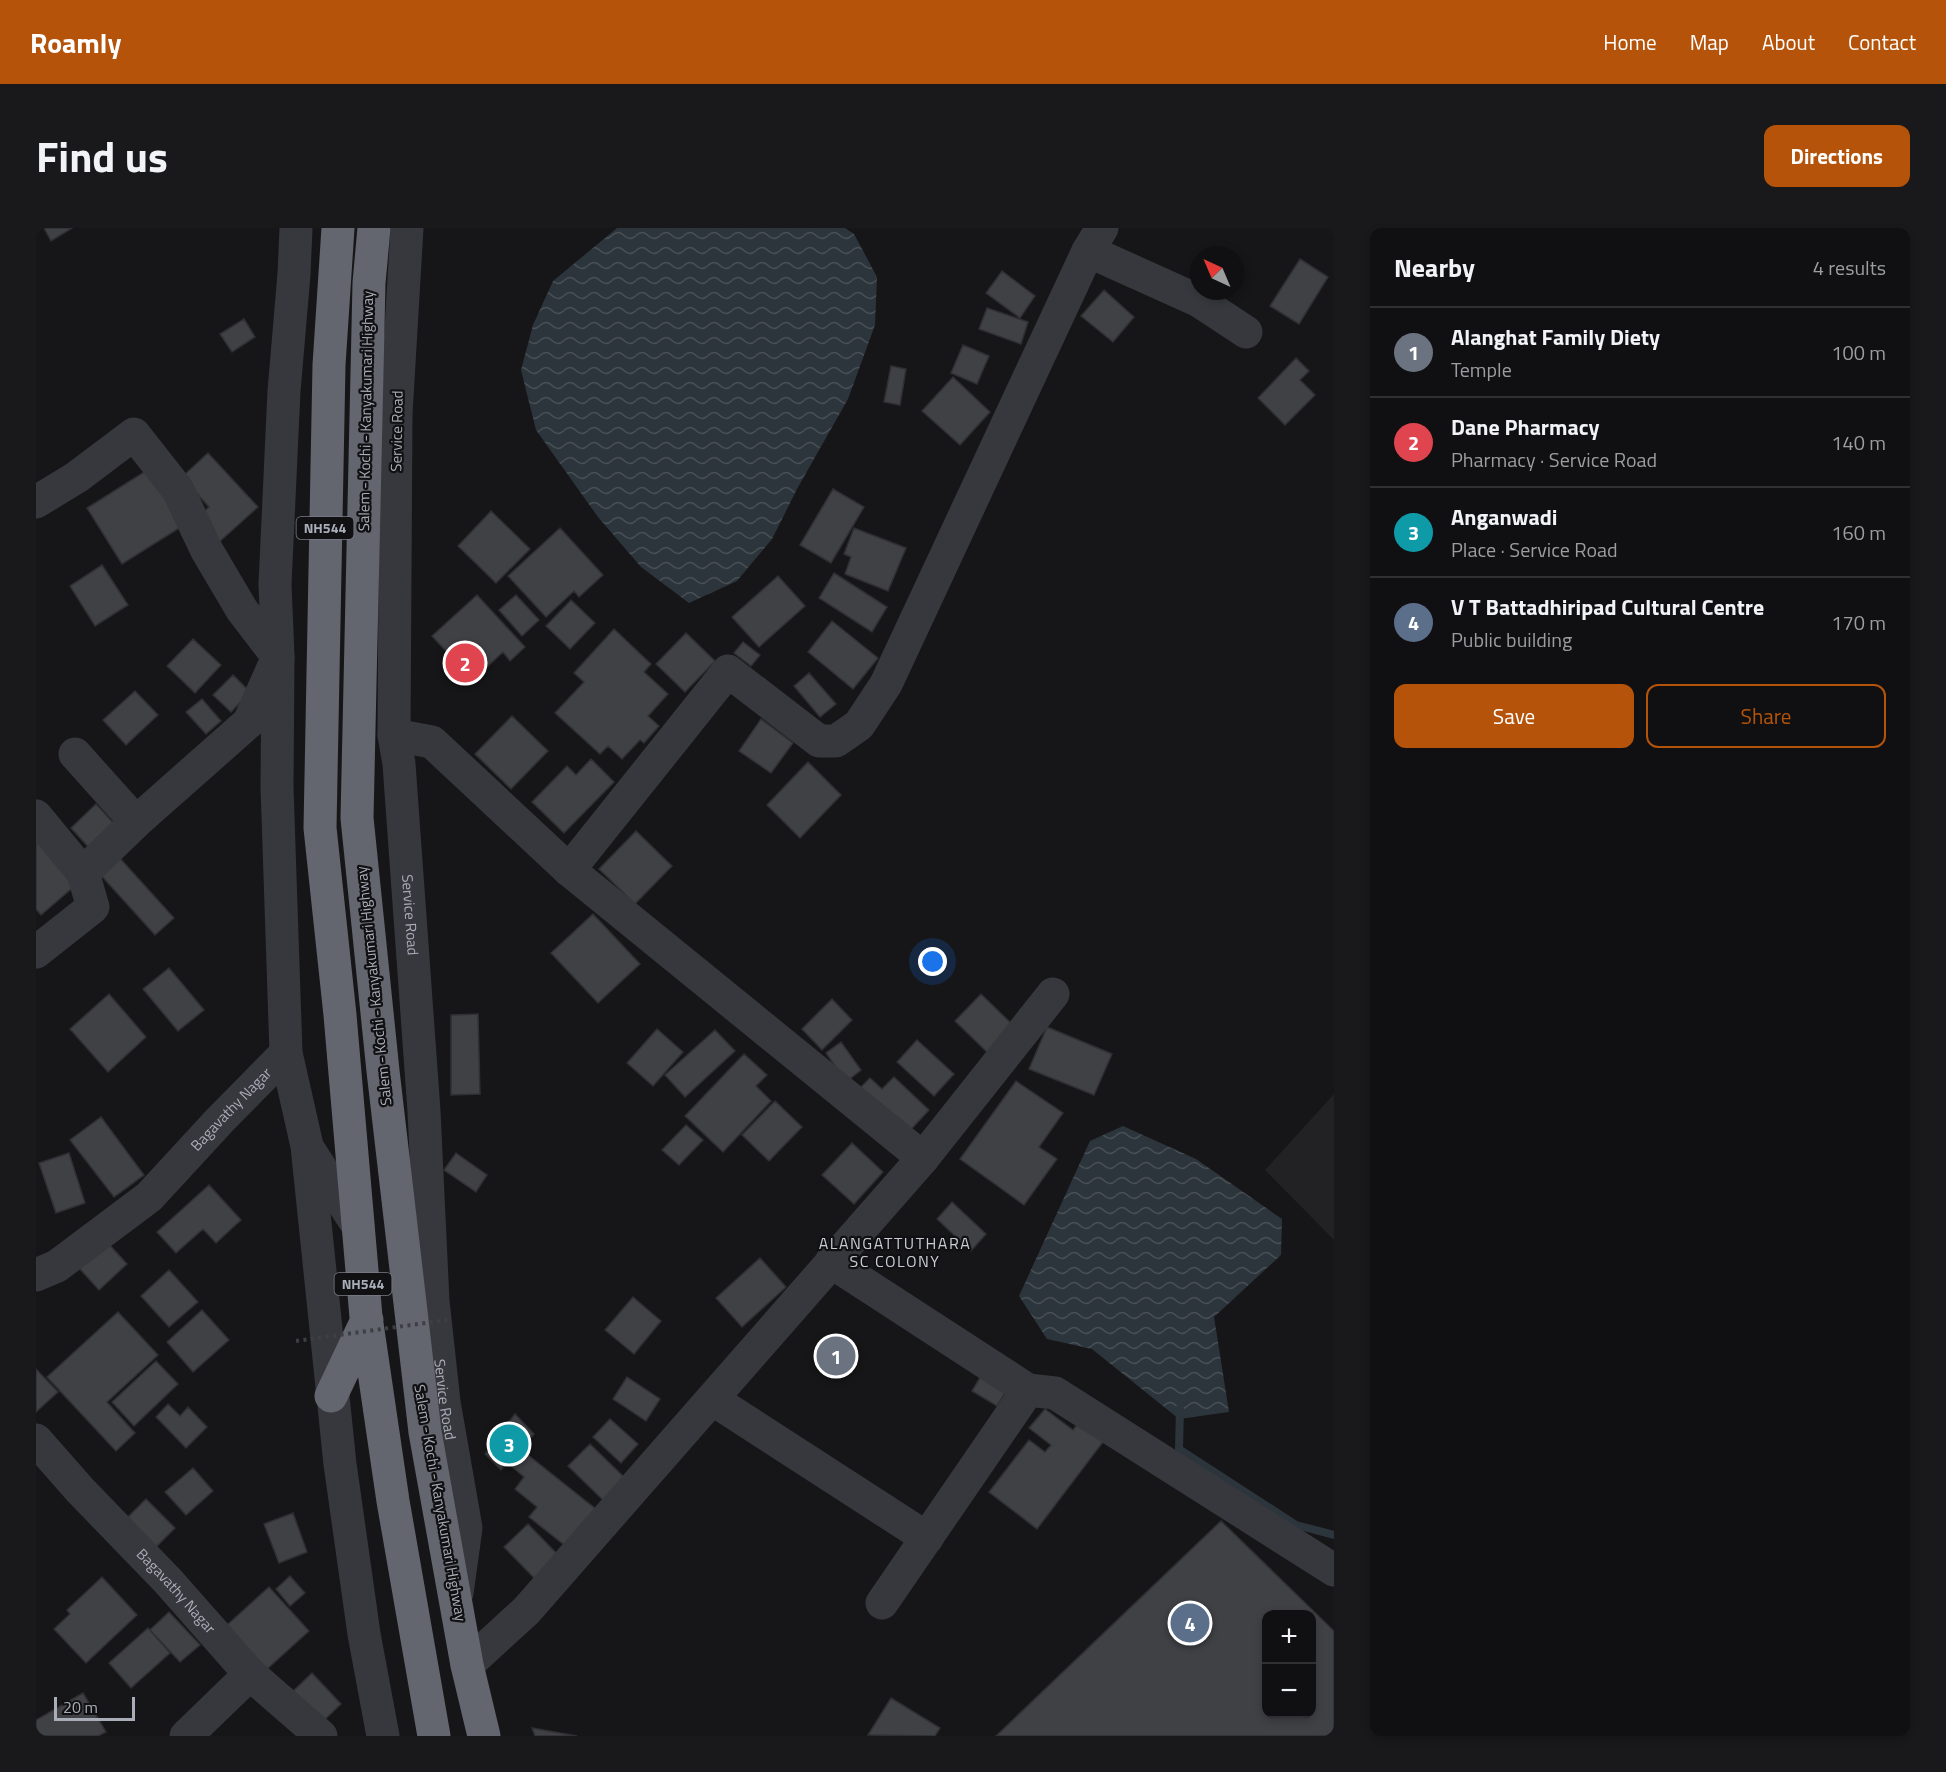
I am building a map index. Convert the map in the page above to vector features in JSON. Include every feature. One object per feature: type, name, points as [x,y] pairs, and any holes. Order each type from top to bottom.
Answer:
[{"type":"highway","name":"NH544","points":[[338,228],[329,365],[320,828],[340,1016],[367,1320],[393,1501],[434,1736]]},
{"type":"highway","name":"Salem - Kochi - Kanyakumari Highway","points":[[374,228],[369,283],[357,818],[383,1071],[425,1432],[468,1665],[484,1736]]},
{"type":"highway","points":[[331,1396],[367,1320]]},
{"type":"street","points":[[296,228],[284,391],[275,574],[278,657],[277,787],[286,1053],[307,1146],[331,1396],[364,1634],[383,1736]]},
{"type":"street","name":"Service Road","points":[[407,228],[396,414],[394,735],[399,764],[423,1099],[433,1301],[444,1402],[466,1528],[456,1601]]},
{"type":"street","points":[[569,870],[728,671],[819,741],[836,741],[859,724],[886,684],[1095,239],[1246,332]]},
{"type":"street","points":[[36,502],[77,477],[134,434],[178,490],[206,549],[242,610],[278,657]]},
{"type":"street","points":[[83,873],[136,822],[249,722],[278,657]]},
{"type":"street","points":[[394,735],[432,742],[569,870],[923,1158]]},
{"type":"street","points":[[75,754],[136,822]]},
{"type":"street","points":[[36,816],[83,873],[93,907],[36,952]]},
{"type":"street","points":[[468,1665],[526,1611],[923,1158],[1053,994]]},
{"type":"street","name":"Bagavathy Nagar","points":[[36,1275],[57,1266],[149,1197],[286,1053]]},
{"type":"street","points":[[307,1146],[358,1226]]},
{"type":"street","points":[[831,1262],[1028,1390],[1055,1393],[1334,1570]]},
{"type":"street","points":[[882,1603],[1028,1390]]},
{"type":"street","points":[[712,1399],[927,1538]]},
{"type":"street","name":"Bagavathy Nagar","points":[[42,1461],[168,1581],[250,1674],[321,1736]]},
{"type":"street","points":[[186,1736],[250,1674]]},
{"type":"path","points":[[296,1341],[447,1320]]},
{"type":"shaded area","points":[[1334,1094],[1334,1240],[1265,1170]]},
{"type":"water","points":[[617,228],[845,228],[854,234],[877,277],[875,325],[848,399],[797,489],[772,539],[737,581],[689,603],[641,567],[598,517],[536,430],[521,370],[533,325],[553,281]]},
{"type":"water","points":[[1123,1126],[1196,1159],[1282,1219],[1281,1255],[1214,1317],[1229,1412],[1179,1419],[1092,1349],[1047,1339],[1019,1296],[1090,1141]]},
{"type":"building","points":[[44,228],[72,228],[51,241]]},
{"type":"building","points":[[1300,259],[1328,277],[1299,324],[1270,306]]},
{"type":"building","points":[[1002,271],[1035,296],[1020,318],[986,293]]},
{"type":"building","points":[[1104,290],[1134,317],[1113,342],[1081,316]]},
{"type":"building","points":[[987,308],[1028,322],[1021,344],[979,329]]},
{"type":"building","points":[[244,319],[255,337],[232,352],[220,334]]},
{"type":"building","points":[[963,345],[989,356],[977,384],[951,373]]},
{"type":"building","points":[[1296,358],[1309,371],[1300,380],[1315,395],[1285,425],[1258,398]]},
{"type":"building","points":[[891,366],[906,369],[900,405],[884,402]]},
{"type":"building","points":[[953,377],[990,412],[960,445],[922,411]]},
{"type":"building","points":[[208,453],[258,507],[218,543],[196,519],[209,507],[182,477]]},
{"type":"building","points":[[149,469],[184,525],[122,564],[87,508]]},
{"type":"building","points":[[833,489],[864,507],[831,563],[800,545]]},
{"type":"building","points":[[491,511],[530,549],[496,583],[458,546]]},
{"type":"building","points":[[560,528],[603,575],[579,597],[574,591],[546,617],[508,576]]},
{"type":"building","points":[[854,528],[906,548],[888,591],[845,574],[851,557],[844,554]]},
{"type":"building","points":[[102,565],[128,605],[95,626],[70,586]]},
{"type":"building","points":[[834,573],[887,607],[872,632],[819,598]]},
{"type":"building","points":[[778,576],[805,606],[759,647],[732,617]]},
{"type":"building","points":[[477,595],[525,647],[510,661],[503,652],[473,680],[432,636]]},
{"type":"building","points":[[516,595],[539,620],[522,636],[499,610]]},
{"type":"building","points":[[571,600],[595,623],[570,649],[546,626]]},
{"type":"building","points":[[832,621],[878,658],[853,689],[808,652]]},
{"type":"building","points":[[614,629],[651,664],[644,672],[668,694],[648,716],[659,726],[644,743],[640,740],[622,759],[608,746],[600,754],[555,713],[584,682],[574,673]]},
{"type":"building","points":[[686,633],[715,661],[685,692],[656,664]]},
{"type":"building","points":[[193,639],[221,665],[195,693],[167,666]]},
{"type":"building","points":[[743,642],[760,655],[751,666],[734,653]]},
{"type":"building","points":[[809,673],[836,704],[820,717],[794,686]]},
{"type":"building","points":[[233,675],[250,692],[231,712],[213,695]]},
{"type":"building","points":[[135,691],[158,715],[126,745],[103,720]]},
{"type":"building","points":[[202,699],[221,721],[206,734],[186,712]]},
{"type":"building","points":[[512,716],[548,751],[511,789],[475,754]]},
{"type":"building","points":[[761,719],[793,743],[771,773],[739,751]]},
{"type":"building","points":[[591,759],[614,782],[564,833],[532,802],[567,766],[576,775]]},
{"type":"building","points":[[808,762],[841,795],[800,838],[767,805]]},
{"type":"building","points":[[96,804],[117,827],[92,851],[71,828]]},
{"type":"building","points":[[636,831],[672,866],[635,904],[599,869]]},
{"type":"building","points":[[36,837],[77,884],[41,915],[36,909]]},
{"type":"building","points":[[117,855],[174,918],[155,935],[98,872]]},
{"type":"building","points":[[593,914],[640,964],[598,1003],[551,953]]},
{"type":"building","points":[[169,968],[204,1010],[178,1031],[143,989]]},
{"type":"building","points":[[109,994],[146,1037],[108,1072],[70,1029]]},
{"type":"building","points":[[981,994],[1017,1029],[990,1055],[955,1021]]},
{"type":"building","points":[[832,999],[852,1020],[822,1050],[802,1029]]},
{"type":"building","points":[[478,1014],[480,1094],[451,1095],[451,1015]]},
{"type":"building","points":[[1047,1027],[1112,1054],[1094,1095],[1029,1069]]},
{"type":"building","points":[[657,1029],[683,1052],[653,1086],[627,1063]]},
{"type":"building","points":[[715,1030],[735,1051],[685,1097],[665,1075]]},
{"type":"building","points":[[917,1040],[954,1074],[934,1096],[897,1062]]},
{"type":"building","points":[[841,1042],[861,1070],[846,1082],[826,1053]]},
{"type":"building","points":[[744,1054],[767,1075],[756,1086],[771,1101],[723,1152],[685,1116]]},
{"type":"building","points":[[894,1077],[929,1110],[904,1137],[856,1092],[870,1078],[882,1089]]},
{"type":"building","points":[[1016,1081],[1063,1113],[1039,1147],[1057,1159],[1024,1205],[960,1159]]},
{"type":"building","points":[[775,1101],[802,1127],[769,1161],[742,1135]]},
{"type":"building","points":[[101,1117],[144,1175],[114,1197],[70,1140]]},
{"type":"building","points":[[686,1125],[703,1140],[679,1165],[662,1150]]},
{"type":"building","points":[[852,1143],[883,1172],[854,1204],[822,1175]]},
{"type":"building","points":[[69,1153],[85,1203],[56,1213],[39,1163]]},
{"type":"building","points":[[456,1153],[487,1175],[476,1192],[444,1170]]},
{"type":"building","points":[[209,1185],[241,1220],[216,1243],[203,1229],[176,1253],[157,1232]]},
{"type":"building","points":[[952,1202],[986,1234],[971,1251],[937,1219]]},
{"type":"building","points":[[107,1242],[127,1264],[99,1290],[79,1268]]},
{"type":"building","points":[[760,1258],[786,1287],[742,1327],[716,1298]]},
{"type":"building","points":[[169,1270],[198,1302],[169,1327],[141,1296]]},
{"type":"building","points":[[633,1297],[661,1321],[634,1354],[605,1330]]},
{"type":"building","points":[[202,1310],[229,1340],[193,1372],[167,1342]]},
{"type":"building","points":[[118,1312],[158,1355],[107,1402],[135,1433],[116,1451],[47,1377]]},
{"type":"building","points":[[992,1357],[1018,1372],[997,1406],[972,1391]]},
{"type":"building","points":[[156,1361],[178,1384],[134,1426],[112,1402]]},
{"type":"building","points":[[36,1369],[58,1392],[36,1412]]},
{"type":"building","points":[[627,1377],[660,1399],[646,1421],[613,1399]]},
{"type":"building","points":[[168,1404],[180,1416],[188,1407],[207,1427],[186,1448],[156,1417]]},
{"type":"building","points":[[1045,1409],[1073,1430],[1084,1415],[1109,1434],[1037,1529],[989,1492],[1029,1440],[1045,1452],[1051,1445],[1029,1428]]},
{"type":"building","points":[[515,1414],[534,1434],[501,1470],[485,1454]]},
{"type":"building","points":[[610,1419],[638,1444],[621,1463],[593,1437]]},
{"type":"building","points":[[590,1444],[628,1481],[606,1503],[568,1466]]},
{"type":"building","points":[[523,1451],[597,1510],[568,1548],[529,1517],[537,1507],[515,1489],[524,1477],[511,1466]]},
{"type":"building","points":[[193,1468],[213,1491],[186,1515],[165,1492]]},
{"type":"building","points":[[146,1499],[175,1528],[154,1549],[125,1520]]},
{"type":"building","points":[[293,1513],[307,1552],[279,1563],[264,1524]]},
{"type":"building","points":[[1221,1521],[1312,1610],[1262,1610],[1262,1718],[1316,1718],[1316,1613],[1334,1631],[1334,1736],[996,1736]]},
{"type":"building","points":[[528,1524],[561,1558],[537,1581],[504,1547]]},
{"type":"building","points":[[290,1576],[305,1593],[290,1606],[276,1589]]},
{"type":"building","points":[[102,1577],[137,1615],[86,1663],[54,1629],[70,1614],[67,1610]]},
{"type":"building","points":[[269,1587],[309,1631],[266,1670],[226,1626]]},
{"type":"building","points":[[169,1612],[200,1645],[180,1662],[150,1630]]},
{"type":"building","points":[[148,1628],[170,1653],[131,1688],[109,1663]]},
{"type":"building","points":[[312,1673],[341,1704],[318,1726],[289,1695]]},
{"type":"building","points":[[83,1693],[106,1732],[98,1736],[41,1736],[36,1728],[36,1720]]},
{"type":"building","points":[[891,1698],[940,1728],[935,1736],[868,1735]]},
{"type":"building","points":[[532,1728],[577,1736],[535,1736]]},
{"type":"waterway","points":[[1180,1408],[1179,1449],[1296,1525],[1334,1535]]},
{"type":"place","name":"Dane Pharmacy","points":[[465,663]]},
{"type":"place","name":"Alanghat Family Diety","points":[[836,1356]]},
{"type":"place","name":"Anganwadi","points":[[509,1444]]},
{"type":"place","name":"V T Battadhiripad Cultural Centre","points":[[1190,1623]]},
{"type":"district","name":"ALANGATTUTHARA SC COLONY","points":[[895,1252]]}]
